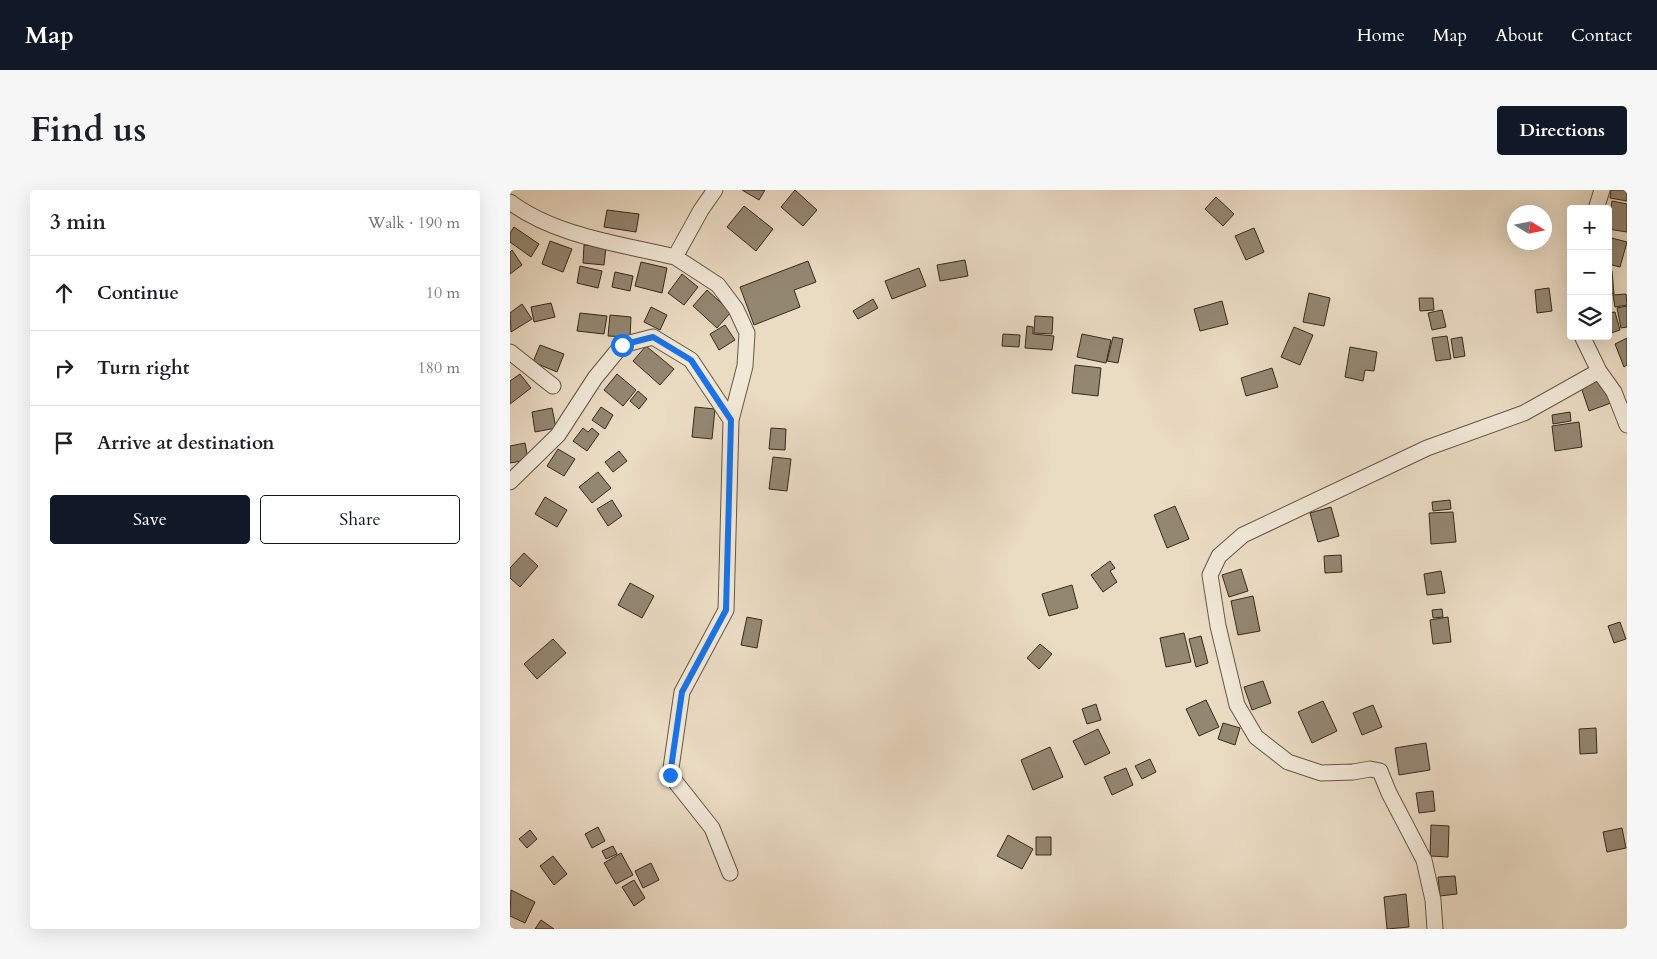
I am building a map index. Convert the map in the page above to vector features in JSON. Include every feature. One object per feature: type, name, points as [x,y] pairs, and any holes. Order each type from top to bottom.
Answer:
[{"type":"street","points":[[675,257],[701,210],[715,190]]},
{"type":"street","points":[[1597,205],[1602,190]]},
{"type":"street","points":[[513,210],[568,232],[675,257],[718,285],[736,309],[747,333],[745,366],[731,420],[726,610],[682,692],[670,775],[712,828],[730,873]]},
{"type":"street","points":[[510,482],[558,435],[595,378],[622,345],[653,337],[691,360],[731,420]]},
{"type":"street","points":[[1584,340],[1599,371],[1614,392],[1627,424]]},
{"type":"street","points":[[511,355],[553,386]]},
{"type":"street","points":[[1435,929],[1433,900],[1424,860],[1389,793],[1380,771],[1370,769],[1352,772],[1321,773],[1288,762],[1256,737],[1237,705],[1218,626],[1210,575],[1218,556],[1242,535],[1427,448],[1524,413],[1599,371]]},
{"type":"building","points":[[742,190],[765,190],[759,200]]},
{"type":"building","points":[[795,190],[817,210],[803,226],[781,207]]},
{"type":"building","points":[[1611,190],[1627,190],[1627,201],[1610,198]]},
{"type":"building","points":[[1216,197],[1234,214],[1223,226],[1205,209]]},
{"type":"building","points":[[1612,201],[1627,204],[1627,232],[1612,230]]},
{"type":"building","points":[[744,206],[773,229],[756,251],[727,227]]},
{"type":"building","points":[[607,210],[639,214],[636,232],[604,227]]},
{"type":"building","points":[[514,227],[539,244],[531,257],[510,242],[510,233]]},
{"type":"building","points":[[1254,228],[1264,252],[1246,260],[1235,236]]},
{"type":"building","points":[[1612,238],[1627,242],[1620,267],[1612,265]]},
{"type":"building","points":[[550,241],[572,249],[563,272],[542,264]]},
{"type":"building","points":[[584,245],[606,247],[604,265],[583,263]]},
{"type":"building","points":[[512,250],[522,265],[510,274],[510,252]]},
{"type":"building","points":[[965,260],[968,276],[940,281],[937,265]]},
{"type":"building","points":[[808,261],[816,282],[794,290],[800,307],[754,325],[740,287]]},
{"type":"building","points":[[641,262],[667,268],[662,293],[635,286]]},
{"type":"building","points":[[580,266],[602,271],[598,288],[577,283]]},
{"type":"building","points":[[919,268],[926,286],[892,299],[885,281]]},
{"type":"building","points":[[1612,271],[1614,294],[1612,294]]},
{"type":"building","points":[[615,272],[633,276],[630,291],[612,287]]},
{"type":"building","points":[[682,274],[698,287],[684,305],[668,293]]},
{"type":"building","points":[[1549,288],[1552,311],[1537,313],[1535,290]]},
{"type":"building","points":[[707,290],[731,312],[717,328],[693,306]]},
{"type":"building","points":[[1309,293],[1330,298],[1324,326],[1303,322]]},
{"type":"building","points":[[1626,294],[1627,305],[1615,307],[1613,295]]},
{"type":"building","points":[[1419,298],[1433,298],[1434,310],[1420,311]]},
{"type":"building","points":[[873,299],[878,308],[858,319],[853,311]]},
{"type":"building","points":[[1222,301],[1228,324],[1200,331],[1194,309]]},
{"type":"building","points":[[551,303],[555,317],[534,322],[531,307]]},
{"type":"building","points":[[522,304],[532,319],[511,332],[510,313]]},
{"type":"building","points":[[1627,306],[1627,327],[1621,328],[1617,308]]},
{"type":"building","points":[[651,307],[667,315],[660,330],[644,322]]},
{"type":"building","points":[[1442,310],[1446,327],[1432,330],[1428,313]]},
{"type":"building","points":[[1612,312],[1615,312],[1620,330],[1612,333]]},
{"type":"building","points":[[580,313],[607,316],[604,334],[577,331]]},
{"type":"building","points":[[610,315],[631,317],[630,337],[608,336]]},
{"type":"building","points":[[1035,316],[1053,317],[1052,334],[1034,333]]},
{"type":"building","points":[[725,325],[735,340],[719,350],[710,334]]},
{"type":"building","points":[[1027,326],[1033,327],[1033,334],[1054,336],[1052,350],[1025,348]]},
{"type":"building","points":[[1294,327],[1313,335],[1300,365],[1281,357]]},
{"type":"building","points":[[1003,334],[1020,335],[1019,347],[1002,346]]},
{"type":"building","points":[[1082,334],[1111,340],[1106,363],[1077,357]]},
{"type":"building","points":[[1447,336],[1451,359],[1436,361],[1432,338]]},
{"type":"building","points":[[1113,337],[1123,339],[1118,363],[1107,361]]},
{"type":"building","points":[[1462,337],[1465,356],[1454,358],[1451,339]]},
{"type":"building","points":[[1627,338],[1627,365],[1624,367],[1615,344]]},
{"type":"building","points":[[540,345],[564,354],[557,372],[533,362]]},
{"type":"building","points":[[646,346],[674,369],[660,385],[633,361]]},
{"type":"building","points":[[1350,347],[1377,352],[1374,371],[1365,370],[1363,381],[1345,377]]},
{"type":"building","points":[[1075,365],[1101,368],[1098,396],[1072,393]]},
{"type":"building","points":[[1272,368],[1278,387],[1246,396],[1241,378]]},
{"type":"building","points":[[520,374],[531,388],[510,404],[510,381]]},
{"type":"building","points":[[617,374],[636,390],[623,406],[604,390]]},
{"type":"building","points":[[1602,379],[1611,403],[1589,411],[1581,387]]},
{"type":"building","points":[[638,391],[647,399],[639,409],[630,401]]},
{"type":"building","points":[[601,407],[613,415],[605,429],[592,420]]},
{"type":"building","points":[[695,407],[715,409],[712,439],[692,437]]},
{"type":"building","points":[[552,408],[556,428],[535,432],[532,412]]},
{"type":"building","points":[[1570,412],[1571,421],[1553,424],[1552,415]]},
{"type":"building","points":[[1579,422],[1582,447],[1555,451],[1552,426]]},
{"type":"building","points":[[583,428],[588,432],[592,428],[599,434],[587,451],[573,441]]},
{"type":"building","points":[[771,428],[786,429],[785,450],[769,449]]},
{"type":"building","points":[[525,443],[528,460],[510,463],[510,446]]},
{"type":"building","points":[[558,449],[575,459],[564,476],[547,466]]},
{"type":"building","points":[[619,451],[627,461],[613,472],[605,462]]},
{"type":"building","points":[[773,457],[791,459],[787,491],[769,489]]},
{"type":"building","points":[[598,472],[611,488],[592,503],[579,487]]},
{"type":"building","points":[[545,497],[567,510],[557,527],[535,514]]},
{"type":"building","points":[[612,500],[622,516],[608,526],[597,509]]},
{"type":"building","points":[[1450,500],[1451,509],[1433,511],[1432,502]]},
{"type":"building","points":[[1175,506],[1189,539],[1167,548],[1154,515]]},
{"type":"building","points":[[1331,507],[1339,536],[1318,542],[1310,513]]},
{"type":"building","points":[[1453,512],[1456,542],[1431,544],[1429,513]]},
{"type":"building","points":[[524,553],[538,566],[520,587],[510,578],[510,568]]},
{"type":"building","points":[[1341,555],[1342,572],[1325,573],[1324,556]]},
{"type":"building","points":[[1110,561],[1115,568],[1110,571],[1117,582],[1103,592],[1091,575]]},
{"type":"building","points":[[1241,569],[1248,591],[1229,597],[1222,575]]},
{"type":"building","points":[[1441,571],[1445,593],[1427,595],[1424,574]]},
{"type":"building","points":[[630,583],[654,596],[642,618],[618,605]]},
{"type":"building","points":[[1072,585],[1078,608],[1049,616],[1042,594]]},
{"type":"building","points":[[1253,596],[1260,631],[1238,635],[1231,601]]},
{"type":"building","points":[[1442,609],[1443,617],[1433,618],[1432,610]]},
{"type":"building","points":[[747,617],[762,620],[757,648],[741,645]]},
{"type":"building","points":[[1448,617],[1451,642],[1433,644],[1430,620]]},
{"type":"building","points":[[1620,622],[1626,639],[1614,643],[1608,626]]},
{"type":"building","points":[[1184,633],[1191,662],[1166,667],[1160,638]]},
{"type":"building","points":[[1201,636],[1208,663],[1196,667],[1189,639]]},
{"type":"building","points":[[553,639],[566,653],[537,679],[524,664]]},
{"type":"building","points":[[1040,644],[1052,654],[1039,669],[1027,658]]},
{"type":"building","points":[[1263,681],[1271,703],[1252,710],[1244,687]]},
{"type":"building","points":[[1206,700],[1219,727],[1199,736],[1186,709]]},
{"type":"building","points":[[1323,701],[1337,731],[1312,743],[1298,712]]},
{"type":"building","points":[[1096,704],[1101,720],[1087,724],[1082,709]]},
{"type":"building","points":[[1373,705],[1382,727],[1362,735],[1353,713]]},
{"type":"building","points":[[1223,723],[1240,728],[1235,745],[1218,739]]},
{"type":"building","points":[[1596,728],[1597,753],[1580,754],[1579,729]]},
{"type":"building","points":[[1098,729],[1110,753],[1085,765],[1073,741]]},
{"type":"building","points":[[1426,743],[1430,770],[1399,775],[1395,748]]},
{"type":"building","points":[[1050,747],[1063,777],[1033,790],[1021,760]]},
{"type":"building","points":[[1150,759],[1156,772],[1142,779],[1135,766]]},
{"type":"building","points":[[1126,768],[1133,785],[1112,795],[1104,777]]},
{"type":"building","points":[[1433,791],[1435,811],[1419,813],[1416,793]]},
{"type":"building","points":[[1431,825],[1449,826],[1448,857],[1430,856]]},
{"type":"building","points":[[598,827],[605,841],[592,848],[585,834]]},
{"type":"building","points":[[1622,828],[1626,848],[1607,852],[1603,832]]},
{"type":"building","points":[[530,830],[537,839],[527,848],[519,839]]},
{"type":"building","points":[[1008,835],[1033,849],[1022,869],[997,856]]},
{"type":"building","points":[[1036,837],[1051,837],[1051,855],[1036,855]]},
{"type":"building","points":[[613,846],[617,854],[606,859],[602,851]]},
{"type":"building","points":[[621,853],[633,875],[616,884],[604,863]]},
{"type":"building","points":[[553,856],[567,874],[554,885],[540,866]]},
{"type":"building","points":[[651,863],[659,880],[643,888],[635,871]]},
{"type":"building","points":[[1455,876],[1457,894],[1440,896],[1438,877]]},
{"type":"building","points":[[634,880],[645,898],[634,906],[622,887]]},
{"type":"building","points":[[511,890],[535,902],[525,923],[510,916]]},
{"type":"building","points":[[1406,894],[1409,927],[1387,929],[1384,897]]},
{"type":"building","points":[[541,920],[554,929],[535,929]]},
{"type":"route","points":[[622,345],[653,337],[691,360],[731,420],[726,610],[682,692],[670,775]]}]
